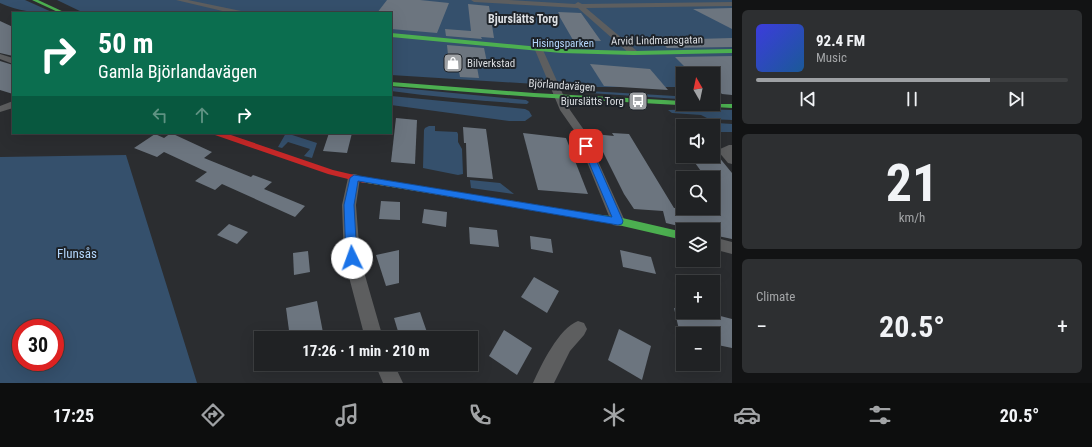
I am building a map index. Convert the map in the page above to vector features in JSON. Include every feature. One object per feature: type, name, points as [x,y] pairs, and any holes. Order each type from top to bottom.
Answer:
[{"type":"street","points":[[36,0],[62,12]]},
{"type":"street","points":[[179,0],[236,12]]},
{"type":"street","points":[[474,0],[581,6],[732,4]]},
{"type":"street","points":[[574,0],[634,53]]},
{"type":"street","name":"Arvid Lindmansgatan","points":[[392,35],[539,50],[634,53],[732,51]]},
{"type":"street","points":[[539,50],[568,116],[579,130],[618,221]]},
{"type":"street","points":[[0,56],[12,61]]},
{"type":"street","name":"Björlandavägen","points":[[392,84],[732,106]]},
{"type":"street","points":[[1,109],[12,104]]},
{"type":"street","points":[[221,134],[331,172],[354,178],[618,221],[676,234]]},
{"type":"street","points":[[729,148],[724,151],[732,160]]},
{"type":"street","points":[[354,178],[349,205],[352,258],[372,331]]},
{"type":"street","points":[[720,245],[732,248]]},
{"type":"street","points":[[543,383],[564,345],[578,328]]},
{"type":"street","points":[[387,371],[393,383]]},
{"type":"green space","points":[[0,0],[25,0],[52,12],[20,10],[0,3]]},
{"type":"green space","name":"Hisingsparken","points":[[57,0],[732,0],[732,86],[720,87],[720,67],[676,67],[676,87],[584,87],[392,75],[392,12],[82,12]]},
{"type":"green space","points":[[392,87],[526,100],[529,102],[527,104],[392,91]]},
{"type":"green space","points":[[589,91],[675,96],[676,99],[590,93]]},
{"type":"green space","points":[[392,96],[525,109],[529,111],[532,116],[525,121],[509,121],[392,105]]},
{"type":"green space","points":[[668,110],[732,110],[732,120],[709,119],[701,115],[672,113]]},
{"type":"green space","points":[[720,123],[732,124],[732,132],[720,132]]},
{"type":"green space","points":[[429,126],[435,126],[435,131],[457,132],[458,142],[462,149],[463,174],[458,175],[423,168],[424,130]]},
{"type":"green space","points":[[285,134],[317,143],[312,158],[304,156],[310,149],[288,142],[282,148],[278,147]]},
{"type":"green space","name":"Flunsås","points":[[126,155],[197,383],[0,383],[0,157]]},
{"type":"green space","points":[[470,180],[500,183],[514,194],[471,188]]},
{"type":"building","points":[[387,0],[420,0],[449,3],[437,33],[392,29],[392,12],[378,12]]},
{"type":"building","points":[[468,4],[489,6],[494,38],[481,37],[482,39],[446,36],[445,29],[471,31]]},
{"type":"building","points":[[732,8],[732,29],[693,9]]},
{"type":"building","points":[[558,12],[581,13],[601,41],[573,40]]},
{"type":"building","points":[[0,21],[12,27],[12,56],[0,53]]},
{"type":"building","points":[[732,38],[732,47],[667,48],[660,40]]},
{"type":"building","points":[[447,45],[484,48],[488,67],[477,67],[479,78],[460,77],[458,66],[449,65]]},
{"type":"building","points":[[732,56],[732,95],[722,94],[720,92],[720,67],[685,67],[675,57]]},
{"type":"building","points":[[0,61],[12,65],[12,94],[0,90]]},
{"type":"building","points":[[590,64],[650,69],[668,90],[604,86]]},
{"type":"building","points":[[396,118],[417,120],[415,164],[391,162]]},
{"type":"building","points":[[463,127],[486,129],[493,179],[467,177],[466,143],[464,143]]},
{"type":"building","points":[[523,133],[566,138],[588,194],[538,190]]},
{"type":"building","points":[[612,133],[629,134],[674,208],[676,208],[676,215],[720,215],[720,171],[701,171],[695,163],[720,163],[720,158],[732,173],[732,239],[720,236],[720,223],[676,223],[676,225],[666,223],[663,211],[634,209],[624,194],[594,134],[614,136]]},
{"type":"building","points":[[155,134],[164,138],[170,134],[173,134],[212,152],[204,158],[251,177],[253,175],[272,182],[264,189],[305,206],[295,217],[222,184],[215,190],[195,181],[207,172],[164,152],[157,157],[134,148]]},
{"type":"building","points":[[329,134],[352,134],[347,153],[323,151]]},
{"type":"building","points":[[381,201],[400,202],[400,220],[379,219]]},
{"type":"building","points":[[424,209],[447,212],[446,227],[422,223]]},
{"type":"building","points":[[229,224],[248,232],[237,244],[217,235]]},
{"type":"building","points":[[469,227],[497,230],[499,247],[470,244]]},
{"type":"building","points":[[530,236],[551,239],[553,253],[531,249]]},
{"type":"building","points":[[399,250],[399,283],[386,286],[376,255]]},
{"type":"building","points":[[620,250],[651,257],[656,274],[623,267]]},
{"type":"building","points":[[308,251],[310,272],[294,275],[293,253]]},
{"type":"building","points":[[534,277],[559,291],[547,313],[521,297]]},
{"type":"building","points":[[317,301],[323,331],[289,331],[286,308]]},
{"type":"building","points":[[420,312],[427,331],[398,331],[394,318]]},
{"type":"building","points":[[720,316],[732,319],[732,348],[720,345],[720,327],[678,327],[677,319],[720,319]]},
{"type":"building","points":[[619,329],[651,346],[642,380],[608,360]]},
{"type":"building","points":[[504,330],[532,348],[517,375],[489,356]]},
{"type":"traffic: fast","points":[[34,0],[62,12]]},
{"type":"traffic: fast","points":[[392,35],[561,51],[634,53],[732,51]]},
{"type":"traffic: fast","points":[[392,84],[534,95],[732,106]]},
{"type":"traffic: fast","points":[[586,216],[618,221],[676,234]]},
{"type":"traffic: slow","points":[[364,180],[586,216]]},
{"type":"traffic: jam","points":[[221,134],[331,172],[364,180]]},
{"type":"place","name":"Bilverkstad","points":[[453,63]]},
{"type":"place","name":"Bjurslätts Torg","points":[[638,101]]},
{"type":"district","name":"Bjurslätts Torg","points":[[523,19]]},
{"type":"route","points":[[352,258],[349,205],[354,178],[618,221],[586,146]]}]
